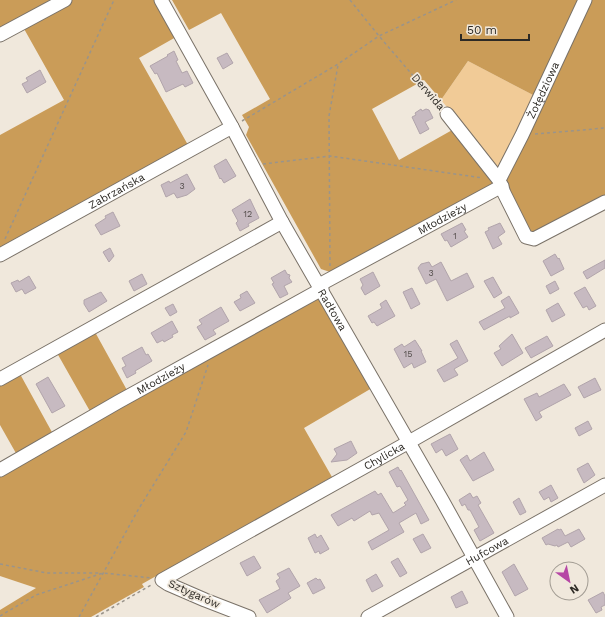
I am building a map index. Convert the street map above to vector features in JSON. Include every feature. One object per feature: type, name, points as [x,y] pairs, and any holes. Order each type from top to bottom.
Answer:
[{"type":"street","points":[[0,35],[65,0]]},
{"type":"street","name":"Radłowa","points":[[160,0],[232,127],[282,222],[321,287],[507,617]]},
{"type":"street","name":"Żołędziowa","points":[[500,183],[585,0]]},
{"type":"street","name":"Derwida","points":[[447,114],[500,183],[526,237],[534,239],[605,202]]},
{"type":"street","name":"Zabrzańska","points":[[2,249],[232,127]]},
{"type":"street","name":"Młodzieży","points":[[0,470],[118,402],[213,350],[321,287],[333,278],[500,183]]},
{"type":"street","points":[[0,379],[282,222]]},
{"type":"street","name":"Chylicka","points":[[162,580],[409,442],[605,330]]},
{"type":"street","name":"Hufcowa","points":[[368,617],[605,485]]},
{"type":"street","name":"Sztygarów","points":[[162,580],[199,598],[248,617]]},
{"type":"path","points":[[2,249],[114,0]]},
{"type":"path","name":"Derwida","points":[[350,0],[379,36],[447,114]]},
{"type":"path","points":[[232,127],[338,64],[379,36],[456,0]]},
{"type":"path","points":[[333,278],[330,273],[329,116],[338,64]]},
{"type":"path","points":[[522,135],[605,128]]},
{"type":"path","points":[[252,165],[330,156],[500,183]]},
{"type":"path","points":[[78,617],[138,510],[186,432],[213,350]]},
{"type":"path","points":[[0,564],[47,573],[102,573],[162,580]]},
{"type":"path","points":[[0,616],[36,595],[102,573]]},
{"type":"path","points":[[96,617],[162,580]]},
{"type":"shaded area","points":[[0,0],[50,0],[0,29]]},
{"type":"shaded area","points":[[71,0],[155,0],[176,37],[139,58],[188,145],[0,249],[0,135],[64,100],[23,27]]},
{"type":"shaded area","points":[[172,0],[581,0],[535,96],[468,61],[441,100],[424,80],[372,109],[399,160],[454,129],[499,185],[330,272],[321,269],[246,135],[249,127],[242,115],[270,99],[221,13],[189,30]]},
{"type":"shaded area","points":[[589,0],[605,0],[605,197],[531,235],[503,182]]},
{"type":"shaded area","points":[[468,61],[535,96],[499,169],[441,100]]},
{"type":"shaded area","points":[[313,298],[322,300],[372,388],[304,428],[332,477],[142,584],[144,587],[91,617],[0,617],[0,610],[36,588],[0,576],[0,473]]},
{"type":"shaded area","points":[[95,332],[128,392],[91,413],[57,353]]},
{"type":"shaded area","points":[[20,374],[53,434],[17,455],[0,425],[0,385]]},
{"type":"building","points":[[174,51],[178,60],[176,61],[182,73],[187,71],[193,83],[185,87],[183,84],[166,92],[157,73],[155,74],[150,66]]},
{"type":"building","points":[[227,53],[233,63],[223,69],[217,58]]},
{"type":"building","points":[[40,70],[46,82],[27,93],[22,84],[28,81],[26,78]]},
{"type":"building","points":[[421,109],[422,111],[426,109],[429,110],[433,118],[425,122],[429,129],[420,134],[412,117]]},
{"type":"building","points":[[226,159],[236,176],[224,183],[221,178],[220,179],[214,166]]},
{"type":"building","points":[[187,174],[195,189],[187,195],[177,198],[174,193],[166,197],[161,185],[169,181],[170,183]]},
{"type":"building","points":[[250,199],[259,218],[248,224],[249,226],[240,231],[236,223],[238,221],[232,210]]},
{"type":"building","points":[[113,212],[120,226],[101,235],[95,225],[106,218],[105,216]]},
{"type":"building","points":[[462,223],[466,230],[464,231],[468,237],[451,247],[441,234]]},
{"type":"building","points":[[500,223],[505,232],[498,237],[502,244],[493,249],[485,232],[489,230],[488,228]]},
{"type":"building","points":[[110,248],[114,256],[109,262],[103,252]]},
{"type":"building","points":[[555,254],[558,259],[559,258],[564,269],[551,276],[543,261]]},
{"type":"building","points":[[605,260],[605,268],[587,279],[583,272]]},
{"type":"building","points":[[429,262],[432,267],[441,262],[451,281],[467,273],[474,287],[447,301],[436,279],[426,284],[418,268],[421,264]]},
{"type":"building","points":[[285,270],[287,274],[290,275],[289,278],[292,282],[284,286],[288,294],[280,298],[272,284],[274,283],[271,278]]},
{"type":"building","points":[[373,272],[380,286],[365,295],[361,288],[363,285],[360,279]]},
{"type":"building","points":[[142,274],[147,284],[134,291],[129,281]]},
{"type":"building","points":[[29,276],[36,288],[25,294],[22,289],[16,292],[11,283],[18,280],[19,282]]},
{"type":"building","points":[[493,277],[502,293],[494,298],[484,281]]},
{"type":"building","points":[[555,281],[559,289],[550,294],[546,286]]},
{"type":"building","points":[[585,287],[596,306],[589,310],[587,306],[583,308],[574,293]]},
{"type":"building","points":[[412,288],[420,304],[411,309],[403,292]]},
{"type":"building","points":[[247,291],[255,303],[240,311],[234,302],[241,298],[240,295]]},
{"type":"building","points":[[101,292],[107,301],[89,312],[84,304],[84,300]]},
{"type":"building","points":[[509,296],[519,313],[510,318],[510,316],[484,330],[479,322],[505,308],[501,301]]},
{"type":"building","points":[[386,300],[395,316],[377,326],[374,322],[372,323],[368,316],[382,308],[380,304]]},
{"type":"building","points":[[558,303],[565,315],[552,322],[546,310]]},
{"type":"building","points":[[173,304],[177,312],[170,316],[165,308]]},
{"type":"building","points":[[221,307],[229,321],[213,330],[216,334],[205,340],[197,327],[202,324],[199,320]]},
{"type":"building","points":[[172,321],[178,332],[164,342],[163,340],[157,343],[151,333]]},
{"type":"building","points":[[512,334],[523,353],[502,366],[494,353],[501,349],[499,346]]},
{"type":"building","points":[[547,336],[553,346],[531,358],[525,348]]},
{"type":"building","points":[[415,340],[422,351],[426,362],[414,368],[412,363],[404,368],[394,349],[402,344],[404,347]]},
{"type":"building","points":[[457,340],[468,361],[454,369],[458,375],[444,382],[437,370],[458,358],[450,344]]},
{"type":"building","points":[[142,347],[146,355],[148,354],[152,361],[135,371],[136,373],[127,378],[122,368],[126,366],[122,358]]},
{"type":"building","points":[[48,377],[65,406],[52,413],[36,384]]},
{"type":"building","points":[[595,378],[601,390],[584,398],[578,387]]},
{"type":"building","points":[[564,384],[571,395],[539,412],[542,417],[536,421],[524,399],[537,393],[539,397]]},
{"type":"building","points":[[588,421],[592,429],[579,436],[575,428]]},
{"type":"building","points":[[450,434],[458,449],[446,456],[442,449],[436,453],[431,444]]},
{"type":"building","points":[[351,441],[357,453],[347,460],[331,462],[337,454],[334,449]]},
{"type":"building","points":[[484,452],[494,470],[473,481],[460,460],[467,455],[470,461]]},
{"type":"building","points":[[588,463],[595,475],[584,483],[577,469]]},
{"type":"building","points":[[398,467],[429,520],[421,524],[416,513],[399,523],[404,532],[372,550],[368,542],[389,530],[379,513],[372,515],[370,511],[354,521],[352,518],[338,526],[331,515],[375,491],[378,495],[381,493],[393,513],[406,505],[404,503],[408,500],[400,486],[397,487],[389,472]]},
{"type":"building","points":[[551,485],[558,498],[551,502],[549,497],[544,500],[539,492]]},
{"type":"building","points":[[470,493],[473,498],[477,496],[481,503],[478,505],[494,533],[480,541],[474,530],[479,527],[470,510],[468,510],[465,504],[462,506],[459,500]]},
{"type":"building","points":[[519,498],[526,512],[520,515],[513,502]]},
{"type":"building","points":[[558,529],[561,529],[565,536],[579,529],[585,539],[571,547],[568,542],[558,547],[557,545],[546,545],[542,538]]},
{"type":"building","points":[[315,534],[317,538],[321,535],[329,549],[320,554],[319,551],[315,553],[308,538]]},
{"type":"building","points":[[423,534],[431,548],[421,553],[413,539]]},
{"type":"building","points":[[254,556],[261,568],[247,576],[240,563]]},
{"type":"building","points":[[398,558],[407,573],[400,577],[391,562]]},
{"type":"building","points":[[514,564],[528,589],[515,596],[502,572]]},
{"type":"building","points":[[289,568],[300,586],[288,593],[291,598],[267,613],[259,600],[280,589],[276,581],[280,578],[277,574]]},
{"type":"building","points":[[376,574],[383,586],[372,592],[366,580]]},
{"type":"building","points":[[316,578],[318,580],[320,579],[325,588],[313,594],[307,583]]},
{"type":"building","points":[[462,591],[468,603],[456,608],[451,597]]},
{"type":"building","points":[[603,592],[605,596],[605,605],[601,607],[602,610],[596,613],[589,599]]}]
